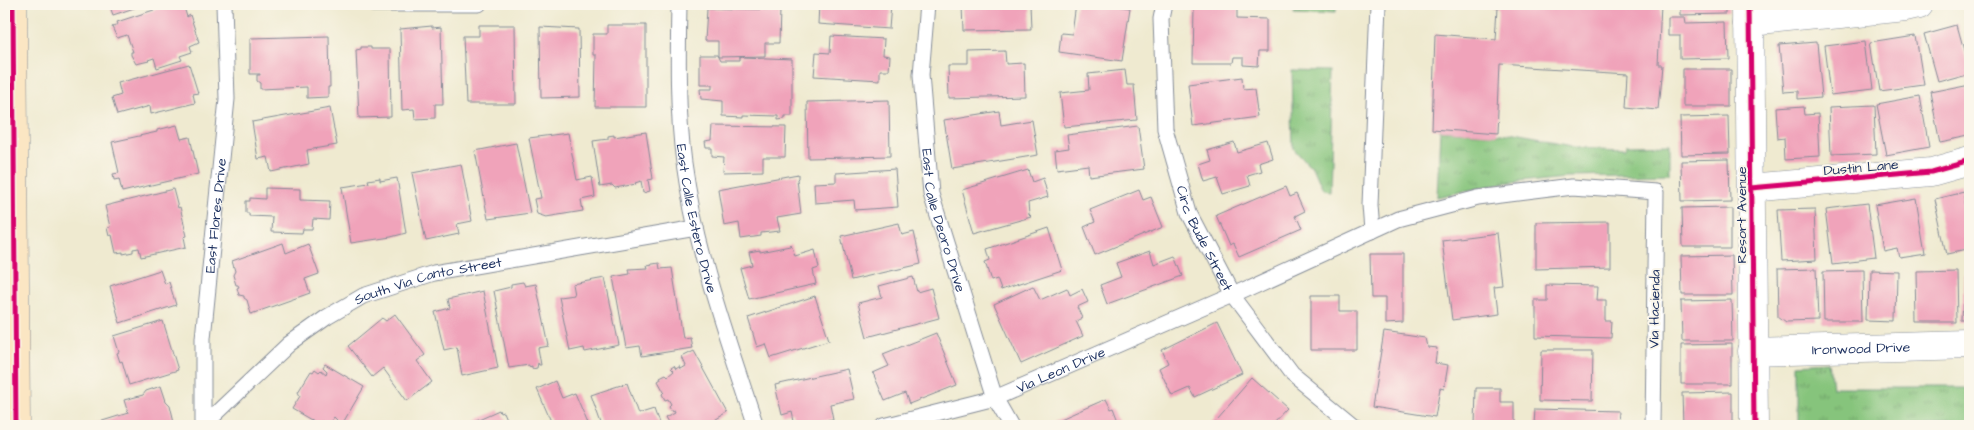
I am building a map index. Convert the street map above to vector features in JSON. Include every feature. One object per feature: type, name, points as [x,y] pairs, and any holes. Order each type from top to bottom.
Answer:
[{"type":"main road","points":[[13,4],[8,109],[16,426]]},
{"type":"street","points":[[1750,13],[1906,7],[1919,4]]},
{"type":"street","name":"Resort Avenue","points":[[1750,13],[1754,426]]},
{"type":"street","name":"Dustin Lane","points":[[1752,188],[1931,172],[1970,161]]},
{"type":"street","name":"Ironwood Drive","points":[[1752,351],[1970,345]]},
{"type":"lane","name":"East Flores Drive","points":[[203,426],[203,338],[227,100],[224,4]]},
{"type":"lane","points":[[372,4],[479,4]]},
{"type":"lane","name":"East Calle Estero Drive","points":[[679,4],[678,76],[684,162],[696,228],[727,338],[756,426]]},
{"type":"lane","name":"East Calle Deoro Drive","points":[[927,4],[920,75],[931,194],[995,398],[1011,426]]},
{"type":"lane","name":"Circ Bude Street","points":[[1164,4],[1161,19],[1165,129],[1189,213],[1232,295],[1292,375],[1354,426]]},
{"type":"lane","points":[[1372,231],[1370,205],[1378,4]]},
{"type":"lane","name":"Via Leon Drive","points":[[884,426],[995,398],[1232,295],[1398,219],[1478,198],[1574,186],[1656,192]]},
{"type":"lane","name":"Via Hacienda","points":[[1653,426],[1656,192]]},
{"type":"lane","name":"South Via Canto Street","points":[[203,426],[289,344],[327,316],[363,296],[434,273],[696,228]]},
{"type":"green space","points":[[1294,4],[1336,4],[1336,11],[1293,9]]},
{"type":"green space","points":[[1292,70],[1333,71],[1329,192],[1321,191],[1311,168],[1294,149]]},
{"type":"green space","points":[[1440,130],[1499,134],[1573,147],[1625,149],[1626,145],[1670,144],[1670,174],[1570,176],[1503,183],[1437,197]]},
{"type":"green space","points":[[1829,364],[1832,388],[1970,388],[1970,426],[1799,426],[1799,366]]},
{"type":"building","points":[[109,4],[146,4],[113,15]]},
{"type":"building","points":[[172,4],[183,4],[187,17],[190,15],[199,42],[190,46],[192,52],[180,56],[182,60],[157,68],[154,58],[136,64],[131,55],[131,52],[133,52],[127,35],[117,38],[112,27],[118,24],[117,22]]},
{"type":"building","points":[[819,4],[891,4],[889,29],[818,24]]},
{"type":"building","points":[[963,4],[1030,4],[1031,29],[964,30]]},
{"type":"building","points":[[1076,4],[1103,4],[1130,8],[1122,61],[1059,52],[1061,33],[1072,34]]},
{"type":"building","points":[[1234,4],[1256,4],[1255,9]]},
{"type":"building","points":[[1465,4],[1661,4],[1658,65],[1662,65],[1658,110],[1626,107],[1628,73],[1499,65],[1496,134],[1432,129],[1435,34],[1496,39],[1498,8]]},
{"type":"building","points":[[1680,4],[1730,4],[1730,14],[1680,15]]},
{"type":"building","points":[[707,8],[780,10],[779,43],[765,43],[765,56],[718,57],[718,41],[705,41]]},
{"type":"building","points":[[1194,8],[1237,9],[1237,18],[1270,19],[1270,51],[1260,51],[1259,66],[1243,65],[1243,57],[1232,57],[1231,63],[1193,63]]},
{"type":"building","points":[[1668,17],[1685,17],[1686,23],[1727,22],[1728,58],[1680,59],[1680,35],[1668,35]]},
{"type":"building","points":[[479,25],[515,25],[516,104],[466,104],[463,36],[479,36]]},
{"type":"building","points":[[607,25],[646,25],[646,107],[595,107],[596,55],[593,55],[593,34],[607,34]]},
{"type":"building","points":[[1957,25],[1970,72],[1937,81],[1924,34]]},
{"type":"building","points":[[432,26],[432,28],[441,27],[443,104],[435,104],[435,118],[415,119],[414,109],[402,110],[400,29]]},
{"type":"building","points":[[540,27],[579,29],[580,97],[541,98]]},
{"type":"building","points":[[329,36],[330,87],[328,87],[328,97],[307,98],[307,87],[260,89],[257,75],[260,74],[250,74],[250,38]]},
{"type":"building","points":[[831,36],[884,39],[883,55],[890,56],[889,70],[880,70],[880,80],[814,76],[816,52],[830,53]]},
{"type":"building","points":[[1915,36],[1923,85],[1879,91],[1871,43]]},
{"type":"building","points":[[1866,41],[1872,90],[1830,95],[1824,46]]},
{"type":"building","points":[[1816,43],[1821,97],[1797,99],[1797,91],[1783,92],[1779,46]]},
{"type":"building","points":[[361,47],[390,49],[391,117],[359,118],[356,50],[361,49]]},
{"type":"building","points":[[1005,51],[1006,64],[1024,63],[1025,96],[949,98],[948,66],[969,66],[969,52]]},
{"type":"building","points":[[700,55],[717,55],[720,61],[739,61],[739,58],[743,57],[792,59],[792,116],[785,116],[785,119],[778,120],[778,116],[723,116],[723,101],[701,99],[700,89],[712,89],[712,85],[700,85]]},
{"type":"building","points":[[189,64],[198,93],[193,94],[195,103],[151,114],[150,106],[117,115],[112,98],[121,95],[118,83]]},
{"type":"building","points":[[1683,69],[1731,69],[1731,106],[1683,106]]},
{"type":"building","points":[[1125,70],[1127,85],[1134,85],[1137,120],[1064,127],[1060,93],[1089,90],[1088,74]]},
{"type":"building","points":[[1242,77],[1243,89],[1256,88],[1260,117],[1193,126],[1188,84]]},
{"type":"building","points":[[1970,84],[1970,136],[1940,142],[1930,92]]},
{"type":"building","points":[[1920,96],[1929,147],[1886,155],[1876,104]]},
{"type":"building","points":[[889,100],[890,156],[808,158],[807,102]]},
{"type":"building","points":[[1874,105],[1876,154],[1831,156],[1829,107]]},
{"type":"building","points":[[1804,106],[1805,114],[1818,113],[1820,157],[1786,159],[1785,137],[1777,138],[1775,108]]},
{"type":"building","points":[[330,108],[337,145],[307,150],[309,164],[271,172],[268,157],[258,159],[252,122]]},
{"type":"building","points":[[999,111],[1001,125],[1032,120],[1038,155],[952,169],[944,120]]},
{"type":"building","points":[[1729,116],[1730,154],[1681,155],[1680,117]]},
{"type":"building","points":[[177,125],[181,139],[190,137],[198,174],[122,192],[119,179],[114,180],[113,174],[119,173],[112,142],[157,132],[157,130]]},
{"type":"building","points":[[713,126],[786,127],[785,157],[763,157],[763,171],[723,172],[724,157],[712,156],[712,148],[706,148],[705,142],[712,141]]},
{"type":"building","points":[[1138,126],[1144,169],[1089,176],[1088,165],[1057,169],[1055,150],[1069,148],[1067,135]]},
{"type":"building","points":[[646,132],[653,179],[648,180],[650,191],[643,193],[641,181],[636,184],[615,188],[612,185],[600,187],[593,141],[608,139],[608,136],[614,135],[614,137]]},
{"type":"building","points":[[568,133],[577,180],[592,177],[595,197],[581,200],[583,211],[546,217],[537,214],[534,199],[541,198],[529,138]]},
{"type":"building","points":[[1234,142],[1237,152],[1268,143],[1273,159],[1258,164],[1260,171],[1247,175],[1250,186],[1223,194],[1217,177],[1203,181],[1198,164],[1210,160],[1207,150]]},
{"type":"building","points":[[516,143],[530,213],[488,219],[475,151]]},
{"type":"building","points":[[1729,160],[1730,200],[1682,201],[1681,161]]},
{"type":"building","points":[[461,164],[472,221],[457,224],[459,234],[426,241],[412,173]]},
{"type":"building","points":[[895,169],[898,207],[855,210],[854,200],[815,203],[814,183],[836,182],[836,173]]},
{"type":"building","points":[[1028,170],[1032,182],[1043,178],[1048,197],[1028,203],[1029,215],[1031,217],[974,233],[962,190]]},
{"type":"building","points":[[798,174],[801,214],[777,218],[780,231],[761,233],[761,236],[741,239],[739,223],[724,226],[718,189]]},
{"type":"building","points":[[380,178],[380,181],[397,178],[406,233],[351,243],[342,187],[369,183],[368,180]]},
{"type":"building","points":[[1286,186],[1290,196],[1297,193],[1305,211],[1295,216],[1301,230],[1239,257],[1233,244],[1229,246],[1216,216]]},
{"type":"building","points":[[265,188],[300,189],[300,200],[330,201],[329,220],[313,219],[312,229],[303,229],[302,233],[271,232],[272,217],[249,216],[249,213],[246,213],[246,201],[250,201],[250,198],[265,199]]},
{"type":"building","points":[[173,189],[178,208],[180,207],[187,236],[184,237],[186,247],[141,257],[139,248],[133,249],[133,252],[116,253],[112,235],[109,236],[107,228],[110,227],[105,206]]},
{"type":"building","points":[[1139,190],[1143,200],[1151,197],[1163,227],[1095,255],[1084,227],[1095,222],[1090,210]]},
{"type":"building","points":[[1964,192],[1970,222],[1970,249],[1947,254],[1935,199]]},
{"type":"building","points":[[1916,198],[1925,253],[1899,257],[1897,248],[1883,251],[1875,205]]},
{"type":"building","points":[[1867,204],[1874,258],[1833,263],[1826,209]]},
{"type":"building","points":[[1730,207],[1730,247],[1683,247],[1682,208]]},
{"type":"building","points":[[1815,209],[1817,259],[1781,261],[1778,210]]},
{"type":"building","points":[[1610,222],[1610,267],[1536,269],[1536,223]]},
{"type":"building","points":[[899,223],[902,235],[914,232],[921,264],[851,280],[841,236]]},
{"type":"building","points":[[1049,228],[1062,270],[1001,290],[997,279],[991,281],[985,262],[990,260],[987,249]]},
{"type":"building","points":[[1498,233],[1504,287],[1494,288],[1497,314],[1452,320],[1442,240]]},
{"type":"building","points":[[283,243],[286,253],[308,244],[319,274],[305,279],[310,293],[251,314],[247,300],[244,296],[239,295],[237,288],[239,287],[236,285],[233,275],[235,271],[232,261]]},
{"type":"building","points":[[791,244],[795,256],[815,250],[819,268],[813,270],[816,284],[749,299],[740,268],[752,265],[749,252],[760,250],[760,252],[790,246]]},
{"type":"building","points":[[1150,251],[1154,264],[1175,256],[1183,276],[1107,304],[1100,285],[1121,277],[1116,263]]},
{"type":"building","points":[[1370,254],[1403,254],[1403,323],[1385,324],[1385,298],[1371,298]]},
{"type":"building","points":[[1732,255],[1733,295],[1682,295],[1681,256]]},
{"type":"building","points":[[659,263],[660,269],[672,268],[683,338],[690,337],[692,348],[642,356],[640,346],[626,348],[613,277],[630,274],[629,269],[648,268],[647,265]]},
{"type":"building","points":[[1816,268],[1818,321],[1786,322],[1778,316],[1777,269]]},
{"type":"building","points":[[160,270],[165,284],[169,282],[176,305],[120,323],[110,286]]},
{"type":"building","points":[[1862,270],[1863,322],[1824,322],[1823,271]]},
{"type":"building","points":[[1869,270],[1897,271],[1896,321],[1868,320]]},
{"type":"building","points":[[1956,270],[1957,323],[1917,323],[1916,271]]},
{"type":"building","points":[[1964,271],[1970,271],[1970,321],[1962,321]]},
{"type":"building","points":[[913,277],[917,292],[931,288],[939,318],[867,337],[858,303],[882,297],[879,286]]},
{"type":"building","points":[[605,278],[619,345],[585,352],[584,348],[570,351],[559,297],[574,295],[572,284]]},
{"type":"building","points":[[523,282],[525,286],[536,284],[549,346],[538,348],[541,365],[538,363],[537,368],[532,369],[532,366],[529,367],[529,365],[509,368],[494,291],[511,287],[511,284]]},
{"type":"building","points":[[1547,285],[1598,286],[1597,300],[1606,300],[1606,321],[1612,321],[1611,338],[1535,336],[1535,300],[1547,300]]},
{"type":"building","points":[[1033,286],[1040,300],[1067,288],[1070,295],[1082,289],[1088,302],[1077,307],[1082,318],[1076,321],[1083,336],[1021,364],[994,304]]},
{"type":"building","points":[[483,291],[498,368],[462,376],[457,347],[444,350],[435,312],[450,308],[448,299]]},
{"type":"building","points":[[815,296],[829,340],[771,358],[766,344],[757,347],[748,318]]},
{"type":"building","points":[[1311,296],[1340,296],[1340,311],[1357,311],[1357,350],[1311,350]]},
{"type":"building","points":[[1732,300],[1733,341],[1682,341],[1681,301]]},
{"type":"building","points":[[395,314],[425,355],[417,361],[432,382],[407,401],[383,368],[372,377],[348,346],[382,318],[386,321]]},
{"type":"building","points":[[163,321],[178,370],[129,385],[122,361],[120,362],[117,353],[119,352],[114,336]]},
{"type":"building","points":[[1217,323],[1242,375],[1195,397],[1190,388],[1172,396],[1159,368],[1168,363],[1162,350]]},
{"type":"building","points":[[1384,332],[1425,338],[1427,347],[1437,348],[1435,363],[1448,365],[1444,389],[1440,388],[1435,417],[1372,407]]},
{"type":"building","points":[[936,333],[957,385],[909,404],[905,393],[885,401],[873,373],[889,366],[883,354]]},
{"type":"building","points":[[1732,344],[1732,384],[1681,384],[1681,345]]},
{"type":"building","points":[[1541,350],[1593,350],[1592,401],[1540,400]]},
{"type":"building","points":[[694,351],[728,413],[706,426],[670,426],[665,417],[675,412],[669,406],[671,404],[668,399],[665,400],[662,394],[664,392],[658,381],[661,379],[660,377],[666,374],[668,376],[674,371],[671,368],[674,366],[676,369],[680,366],[681,369],[686,366],[682,357]]},
{"type":"building","points":[[325,364],[364,387],[341,426],[335,423],[337,420],[334,417],[328,425],[321,421],[320,425],[292,409],[300,396],[298,392],[311,371],[313,372],[315,369],[319,372],[321,370],[326,374],[327,371],[323,367]]},
{"type":"building","points":[[847,369],[854,399],[830,404],[833,419],[795,426],[792,412],[782,415],[775,385]]},
{"type":"building","points":[[1252,378],[1288,410],[1273,426],[1210,426]]},
{"type":"building","points":[[555,381],[562,398],[575,393],[589,426],[553,426],[537,389]]},
{"type":"building","points":[[627,383],[638,414],[654,409],[660,426],[602,426],[591,395]]},
{"type":"building","points":[[161,386],[166,401],[170,405],[175,426],[97,426],[96,423],[128,413],[124,400],[143,395],[146,391]]},
{"type":"building","points":[[1476,388],[1500,388],[1500,402],[1514,402],[1514,426],[1475,426]]},
{"type":"building","points":[[1733,392],[1733,426],[1683,426],[1682,393]]},
{"type":"building","points":[[1106,399],[1111,409],[1113,408],[1120,426],[1056,426],[1054,422]]},
{"type":"building","points":[[1535,409],[1618,411],[1617,426],[1534,426]]},
{"type":"building","points":[[499,410],[500,413],[503,412],[509,426],[463,426]]},
{"type":"cycle path","points":[[13,4],[16,426]]},
{"type":"cycle path","points":[[1750,4],[1754,426]]},
{"type":"cycle path","points":[[1752,188],[1931,172],[1970,161]]}]
